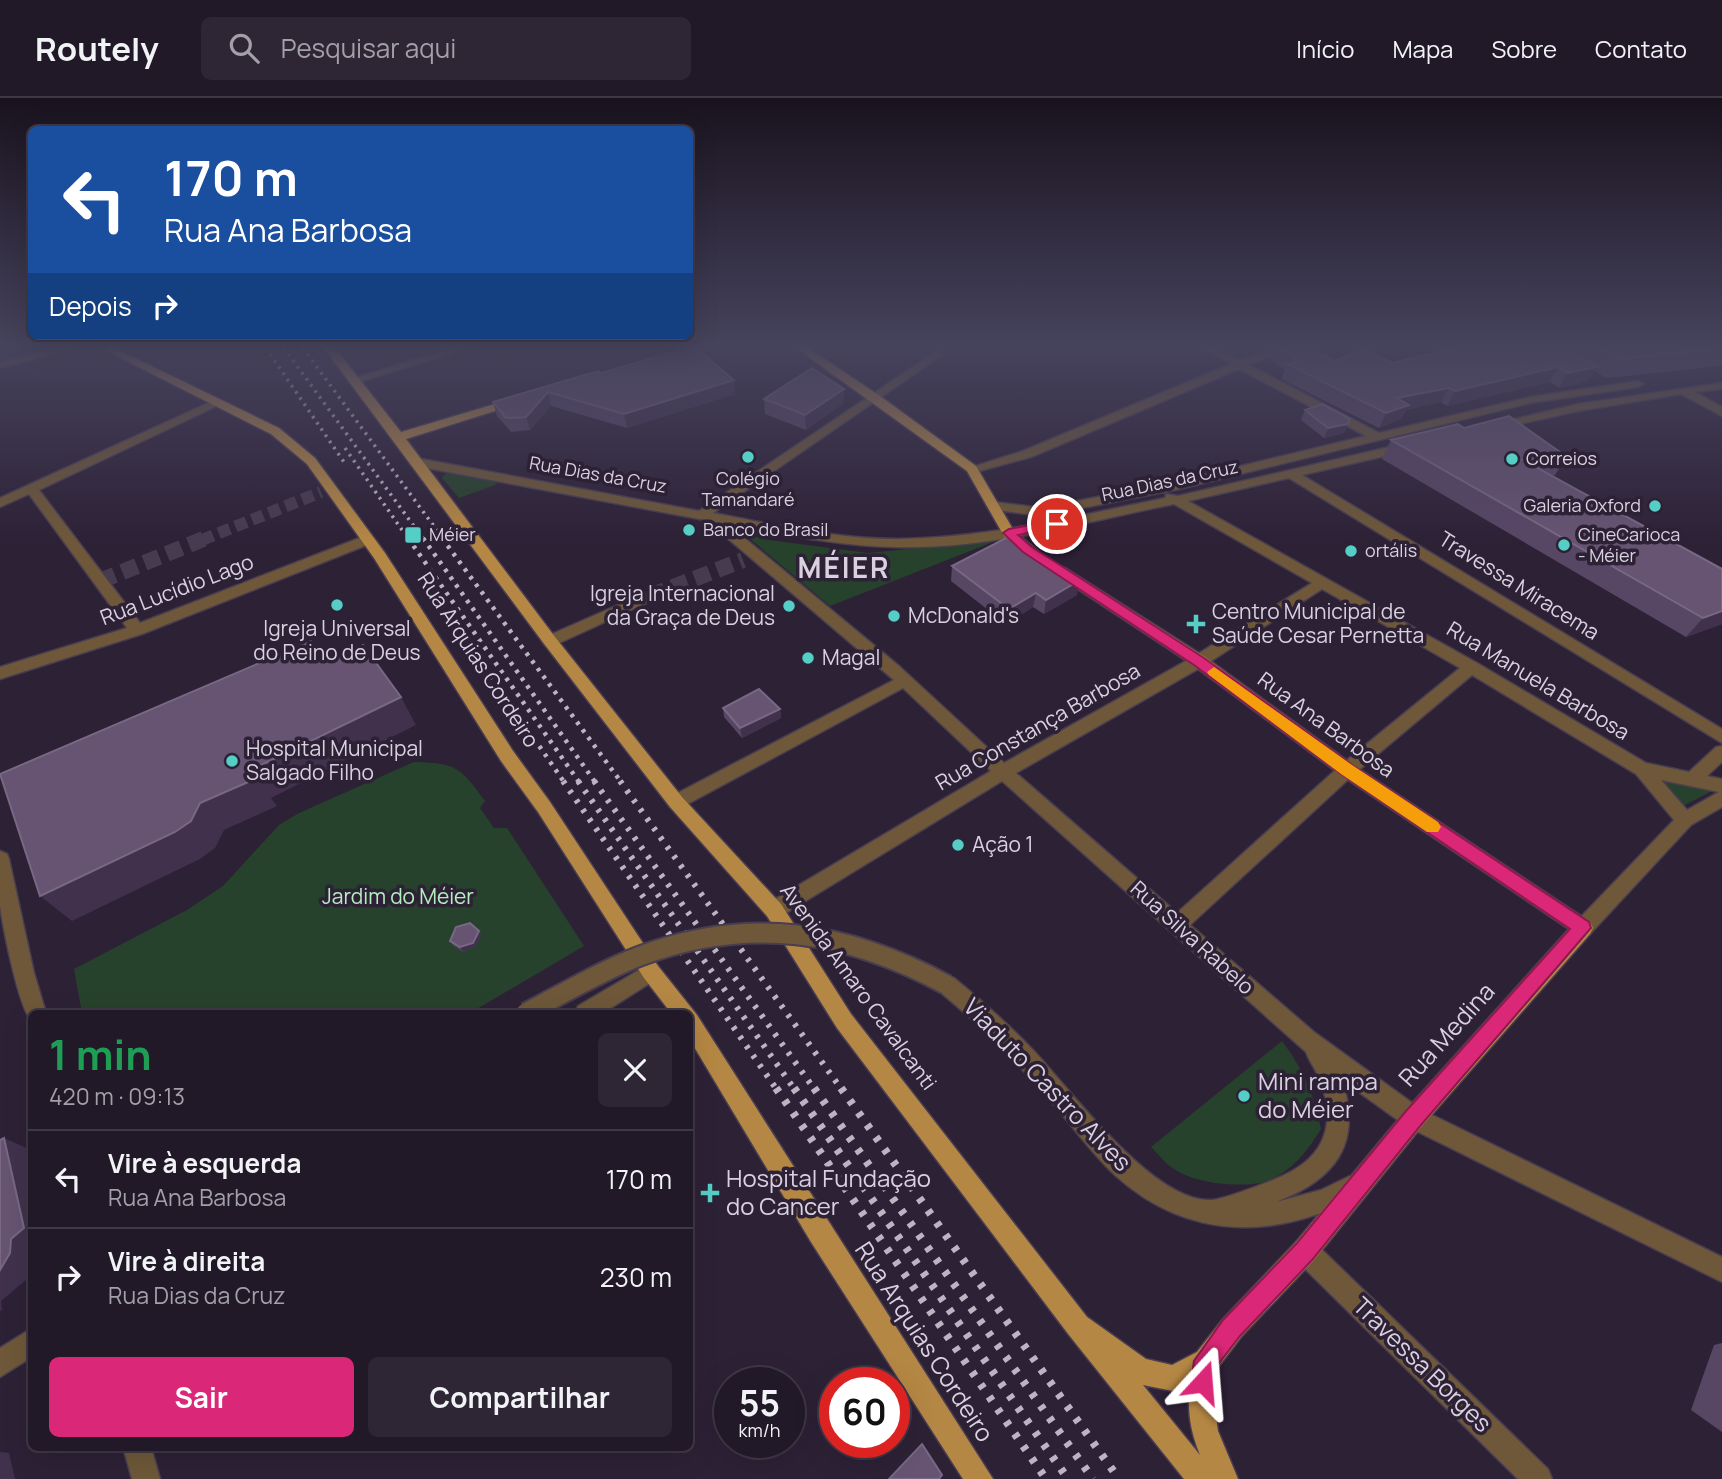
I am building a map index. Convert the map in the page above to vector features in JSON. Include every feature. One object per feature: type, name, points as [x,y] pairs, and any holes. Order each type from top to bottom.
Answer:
[{"type":"main road","name":"Rua Arquias Cordeiro","points":[[238,412],[275,431],[297,447],[332,487],[651,972],[682,1010]]},
{"type":"main road","name":"Avenida Amaro Cavalcanti","points":[[379,412],[550,641],[676,802],[774,910],[844,1021],[1078,1326],[1202,1479]]},
{"type":"main road","points":[[398,438],[480,412]]},
{"type":"main road","points":[[896,412],[972,469],[1009,533]]},
{"type":"main road","name":"Rua Ana Barbosa","points":[[1009,533],[1028,550],[1199,661],[1346,770],[1583,928]]},
{"type":"main road","name":"Rua Medina","points":[[1078,1326],[1140,1371],[1173,1378],[1206,1361],[1232,1328],[1305,1251],[1414,1118],[1583,928]]},
{"type":"main road","name":"Rua Arquias Cordeiro","points":[[693,1027],[813,1222],[979,1479]]},
{"type":"main road","points":[[1206,1361],[1201,1404],[1204,1431],[1224,1479]]},
{"type":"street","points":[[0,503],[194,412]]},
{"type":"street","points":[[703,514],[854,412]]},
{"type":"street","points":[[972,469],[1027,454],[1127,412]]},
{"type":"street","points":[[1331,412],[1379,438]]},
{"type":"street","name":"Rua Dias da Cruz","points":[[994,506],[1034,511],[1156,489],[1483,412]]},
{"type":"street","points":[[1481,429],[1549,412]]},
{"type":"street","name":"Rua Dias da Cruz","points":[[416,462],[857,542],[923,543],[1009,533],[1176,500],[1417,444]]},
{"type":"street","name":"Travessa Miracema","points":[[1292,474],[1722,737]]},
{"type":"street","points":[[31,488],[137,630]]},
{"type":"street","name":"Rua Manuela Barbosa","points":[[1156,489],[1471,667],[1642,769],[1722,786]]},
{"type":"street","name":"Rua Silva Rabelo","points":[[726,518],[730,533],[749,558],[904,681],[1003,772],[1306,1039],[1414,1118],[1722,1270]]},
{"type":"street","name":"Rua Lucídio Lago","points":[[0,673],[137,630],[368,540]]},
{"type":"street","name":"Rua Constança Barbosa","points":[[774,910],[1003,772],[1199,661],[1323,582]]},
{"type":"street","points":[[550,641],[650,596]]},
{"type":"street","points":[[1178,924],[1346,770],[1471,667]]},
{"type":"street","points":[[676,802],[904,681]]},
{"type":"street","points":[[1693,779],[1722,752]]},
{"type":"street","points":[[1642,769],[1685,820]]},
{"type":"street","name":"Rua Medina","points":[[1583,928],[1685,820],[1722,798]]},
{"type":"street","points":[[0,859],[24,973],[35,1010]]},
{"type":"street","name":"Viaduto Castro Alves","points":[[532,1010],[632,960],[701,938],[773,930],[827,937],[915,965],[947,985],[987,1017],[1016,1046],[1122,1165],[1145,1184],[1185,1205],[1211,1212],[1262,1217],[1298,1212],[1333,1199],[1365,1178]]},
{"type":"street","points":[[589,1010],[651,972]]},
{"type":"street","points":[[1211,1212],[1294,1185],[1315,1171],[1329,1155],[1339,1118],[1336,1096],[1329,1073],[1306,1039]]},
{"type":"street","name":"Travessa Borges","points":[[1305,1251],[1538,1479]]},
{"type":"street","points":[[0,1366],[28,1344]]},
{"type":"street","points":[[0,1366],[28,1356]]},
{"type":"street","points":[[138,1451],[146,1479]]},
{"type":"green space","points":[[446,473],[499,481],[495,485],[459,498],[442,478]]},
{"type":"green space","points":[[743,533],[769,540],[868,553],[998,540],[830,606]]},
{"type":"green space","name":"Jardim do Méier","points":[[414,762],[440,764],[456,769],[485,801],[480,808],[494,828],[507,828],[584,946],[475,1010],[81,1010],[74,969],[187,910],[223,886],[279,825],[299,813]]},
{"type":"green space","points":[[1659,778],[1716,789],[1683,806]]},
{"type":"green space","points":[[1282,1041],[1307,1082],[1321,1129],[1291,1166],[1268,1181],[1241,1185],[1211,1182],[1184,1175],[1165,1162],[1151,1147]]},
{"type":"building","points":[[501,412],[530,412],[526,417],[506,418]]},
{"type":"building","points":[[1308,412],[1338,412],[1350,419],[1348,424],[1328,428]]},
{"type":"building","points":[[1509,416],[1567,457],[1523,460],[1722,569],[1722,611],[1703,618],[1391,440],[1458,424],[1464,428]]},
{"type":"building","points":[[1006,538],[1016,540],[1080,580],[1046,600],[1036,593],[1009,609],[952,566]]},
{"type":"building","name":"Hospital Municipal Salgado Filho","points":[[311,641],[326,661],[363,645],[401,697],[249,771],[255,779],[200,803],[191,821],[175,832],[40,896],[0,774]]},
{"type":"building","points":[[759,689],[780,709],[740,728],[723,708]]},
{"type":"building","points":[[470,923],[479,931],[473,943],[460,947],[450,941],[456,927]]},
{"type":"building","points":[[4,1138],[24,1228],[11,1239],[10,1253],[0,1270],[0,1140]]},
{"type":"building","points":[[922,1444],[942,1475],[939,1479],[889,1479]]},
{"type":"tunnel","points":[[202,540],[321,492]]},
{"type":"tunnel","points":[[100,581],[206,538]]},
{"type":"tunnel","points":[[650,596],[743,560]]},
{"type":"railway","points":[[310,412],[346,465]]},
{"type":"railway","points":[[331,412],[424,540]]},
{"type":"railway","points":[[350,412],[444,540]]},
{"type":"railway","points":[[345,448],[409,540]]},
{"type":"railway","points":[[408,538],[579,782]]},
{"type":"railway","points":[[423,538],[595,782]]},
{"type":"railway","points":[[442,538],[621,782]]},
{"type":"railway","points":[[453,621],[564,782]]},
{"type":"railway","points":[[563,781],[777,1090]]},
{"type":"railway","points":[[578,781],[795,1090]]},
{"type":"railway","points":[[594,781],[815,1090]]},
{"type":"railway","points":[[620,781],[842,1090]]},
{"type":"railway","points":[[776,1088],[1046,1479]]},
{"type":"railway","points":[[794,1088],[1068,1479]]},
{"type":"railway","points":[[814,1088],[1093,1479]]},
{"type":"railway","points":[[841,1088],[1119,1479]]},
{"type":"slow traffic","points":[[1214,672],[1346,770],[1433,827]]},
{"type":"place","name":"Colégio Tamandaré","points":[[748,457]]},
{"type":"place","name":"Correios","points":[[1512,459]]},
{"type":"place","name":"Galeria Oxford","points":[[1655,506]]},
{"type":"place","name":"Banco do Brasil","points":[[689,530]]},
{"type":"place","name":"Méier","points":[[413,535]]},
{"type":"place","name":"CineCarioca - Méier","points":[[1564,545]]},
{"type":"place","name":"ortális","points":[[1351,551]]},
{"type":"place","name":"Igreja Universal do Reino de Deus","points":[[337,605]]},
{"type":"place","name":"Igreja Internacional da Graça de Deus","points":[[789,606]]},
{"type":"place","name":"McDonald's","points":[[894,616]]},
{"type":"place","name":"Centro Municipal de Saúde Cesar Pernetta","points":[[1196,624]]},
{"type":"place","name":"Magal","points":[[808,658]]},
{"type":"place","name":"Hospital Municipal Salgado Filho","points":[[232,761]]},
{"type":"place","name":"Ação 1","points":[[958,845]]},
{"type":"place","name":"Mini rampa do Méier","points":[[1244,1096]]},
{"type":"place","name":"Hospital Fundação do Cancer","points":[[710,1193]]},
{"type":"district","name":"MÉIER","points":[[844,568]]},
{"type":"route","points":[[1057,524],[1009,533],[1028,550],[1199,661],[1346,770],[1583,928],[1414,1118],[1305,1251],[1232,1328],[1206,1361],[1203,1382]]}]
